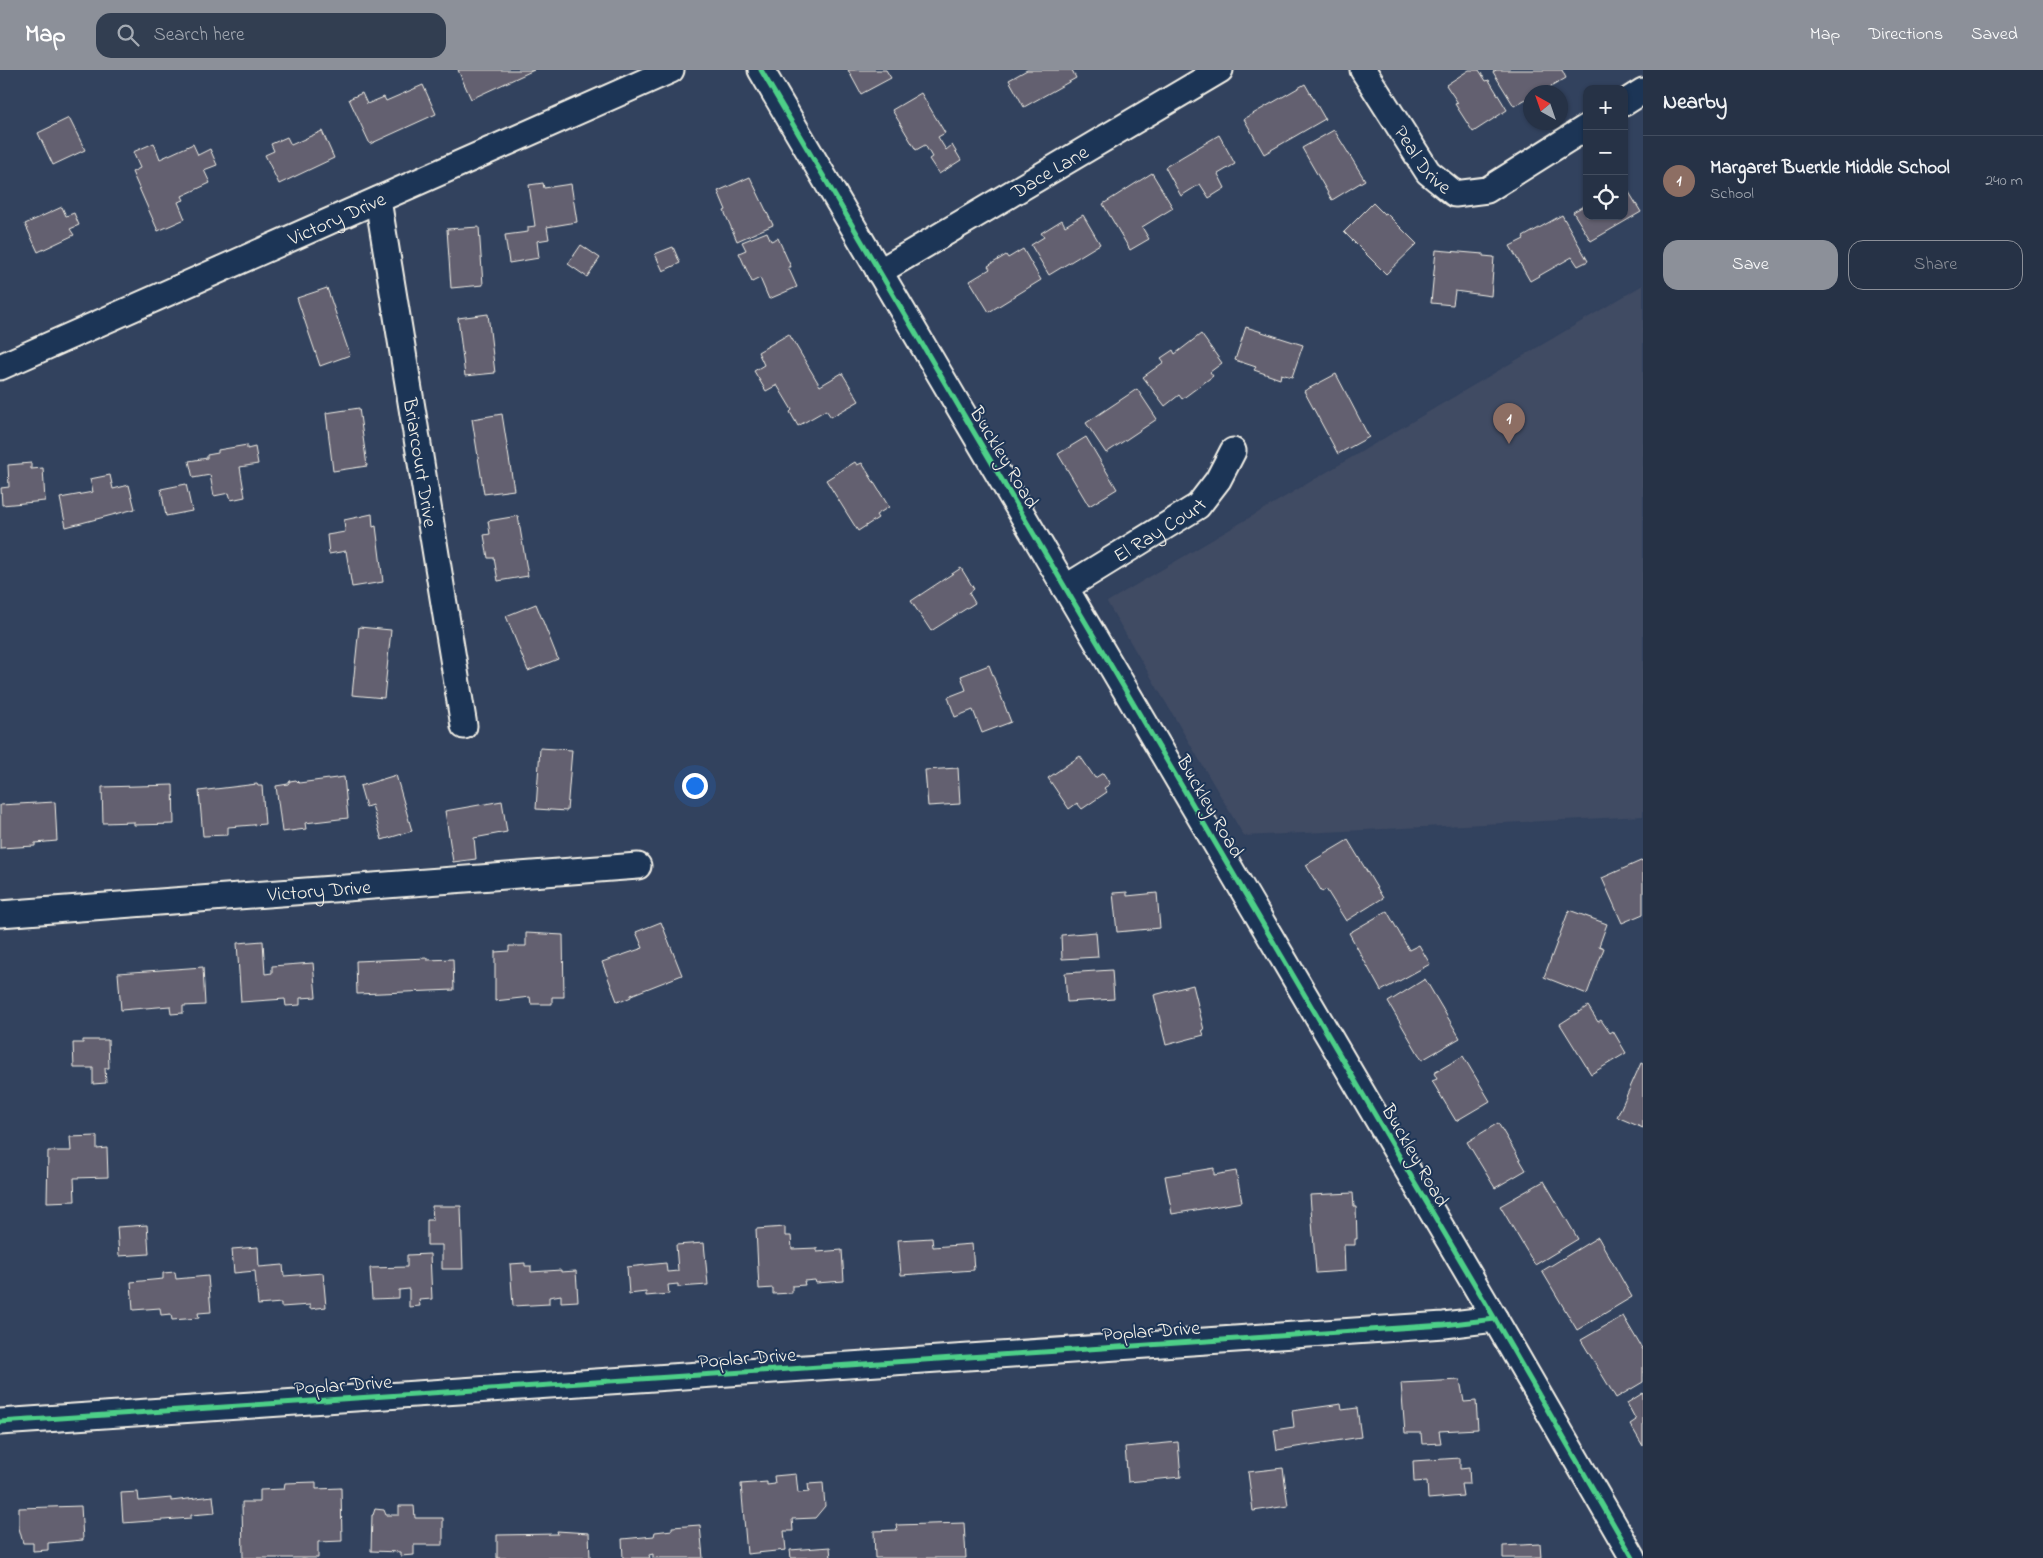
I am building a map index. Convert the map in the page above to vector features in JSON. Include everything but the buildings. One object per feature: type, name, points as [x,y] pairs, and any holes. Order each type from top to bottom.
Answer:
[{"type":"street","name":"Victory Drive","points":[[0,368],[672,70]]},
{"type":"street","name":"Buckley Road","points":[[761,70],[1495,1319],[1633,1558]]},
{"type":"street","name":"Dace Lane","points":[[879,272],[1220,70]]},
{"type":"street","name":"Peal Drive","points":[[1363,70],[1428,172],[1455,194],[1487,190],[1583,130]]},
{"type":"street","points":[[1628,100],[1643,91]]},
{"type":"street","name":"Briarcourt Drive","points":[[378,200],[464,726]]},
{"type":"street","name":"El Ray Court","points":[[1065,588],[1198,506],[1218,480],[1233,451]]},
{"type":"street","name":"Victory Drive","points":[[0,914],[638,866]]},
{"type":"street","name":"Poplar Drive","points":[[0,1422],[1434,1326],[1495,1319]]},
{"type":"shaded area","points":[[1643,285],[1643,816],[1244,836],[1107,602]]},
{"type":"cycle path","points":[[761,70],[1495,1319],[1633,1558]]},
{"type":"cycle path","points":[[0,1422],[1444,1325],[1495,1319]]},
{"type":"place","name":"Margaret Buerkle Middle School","points":[[1509,444]]}]
